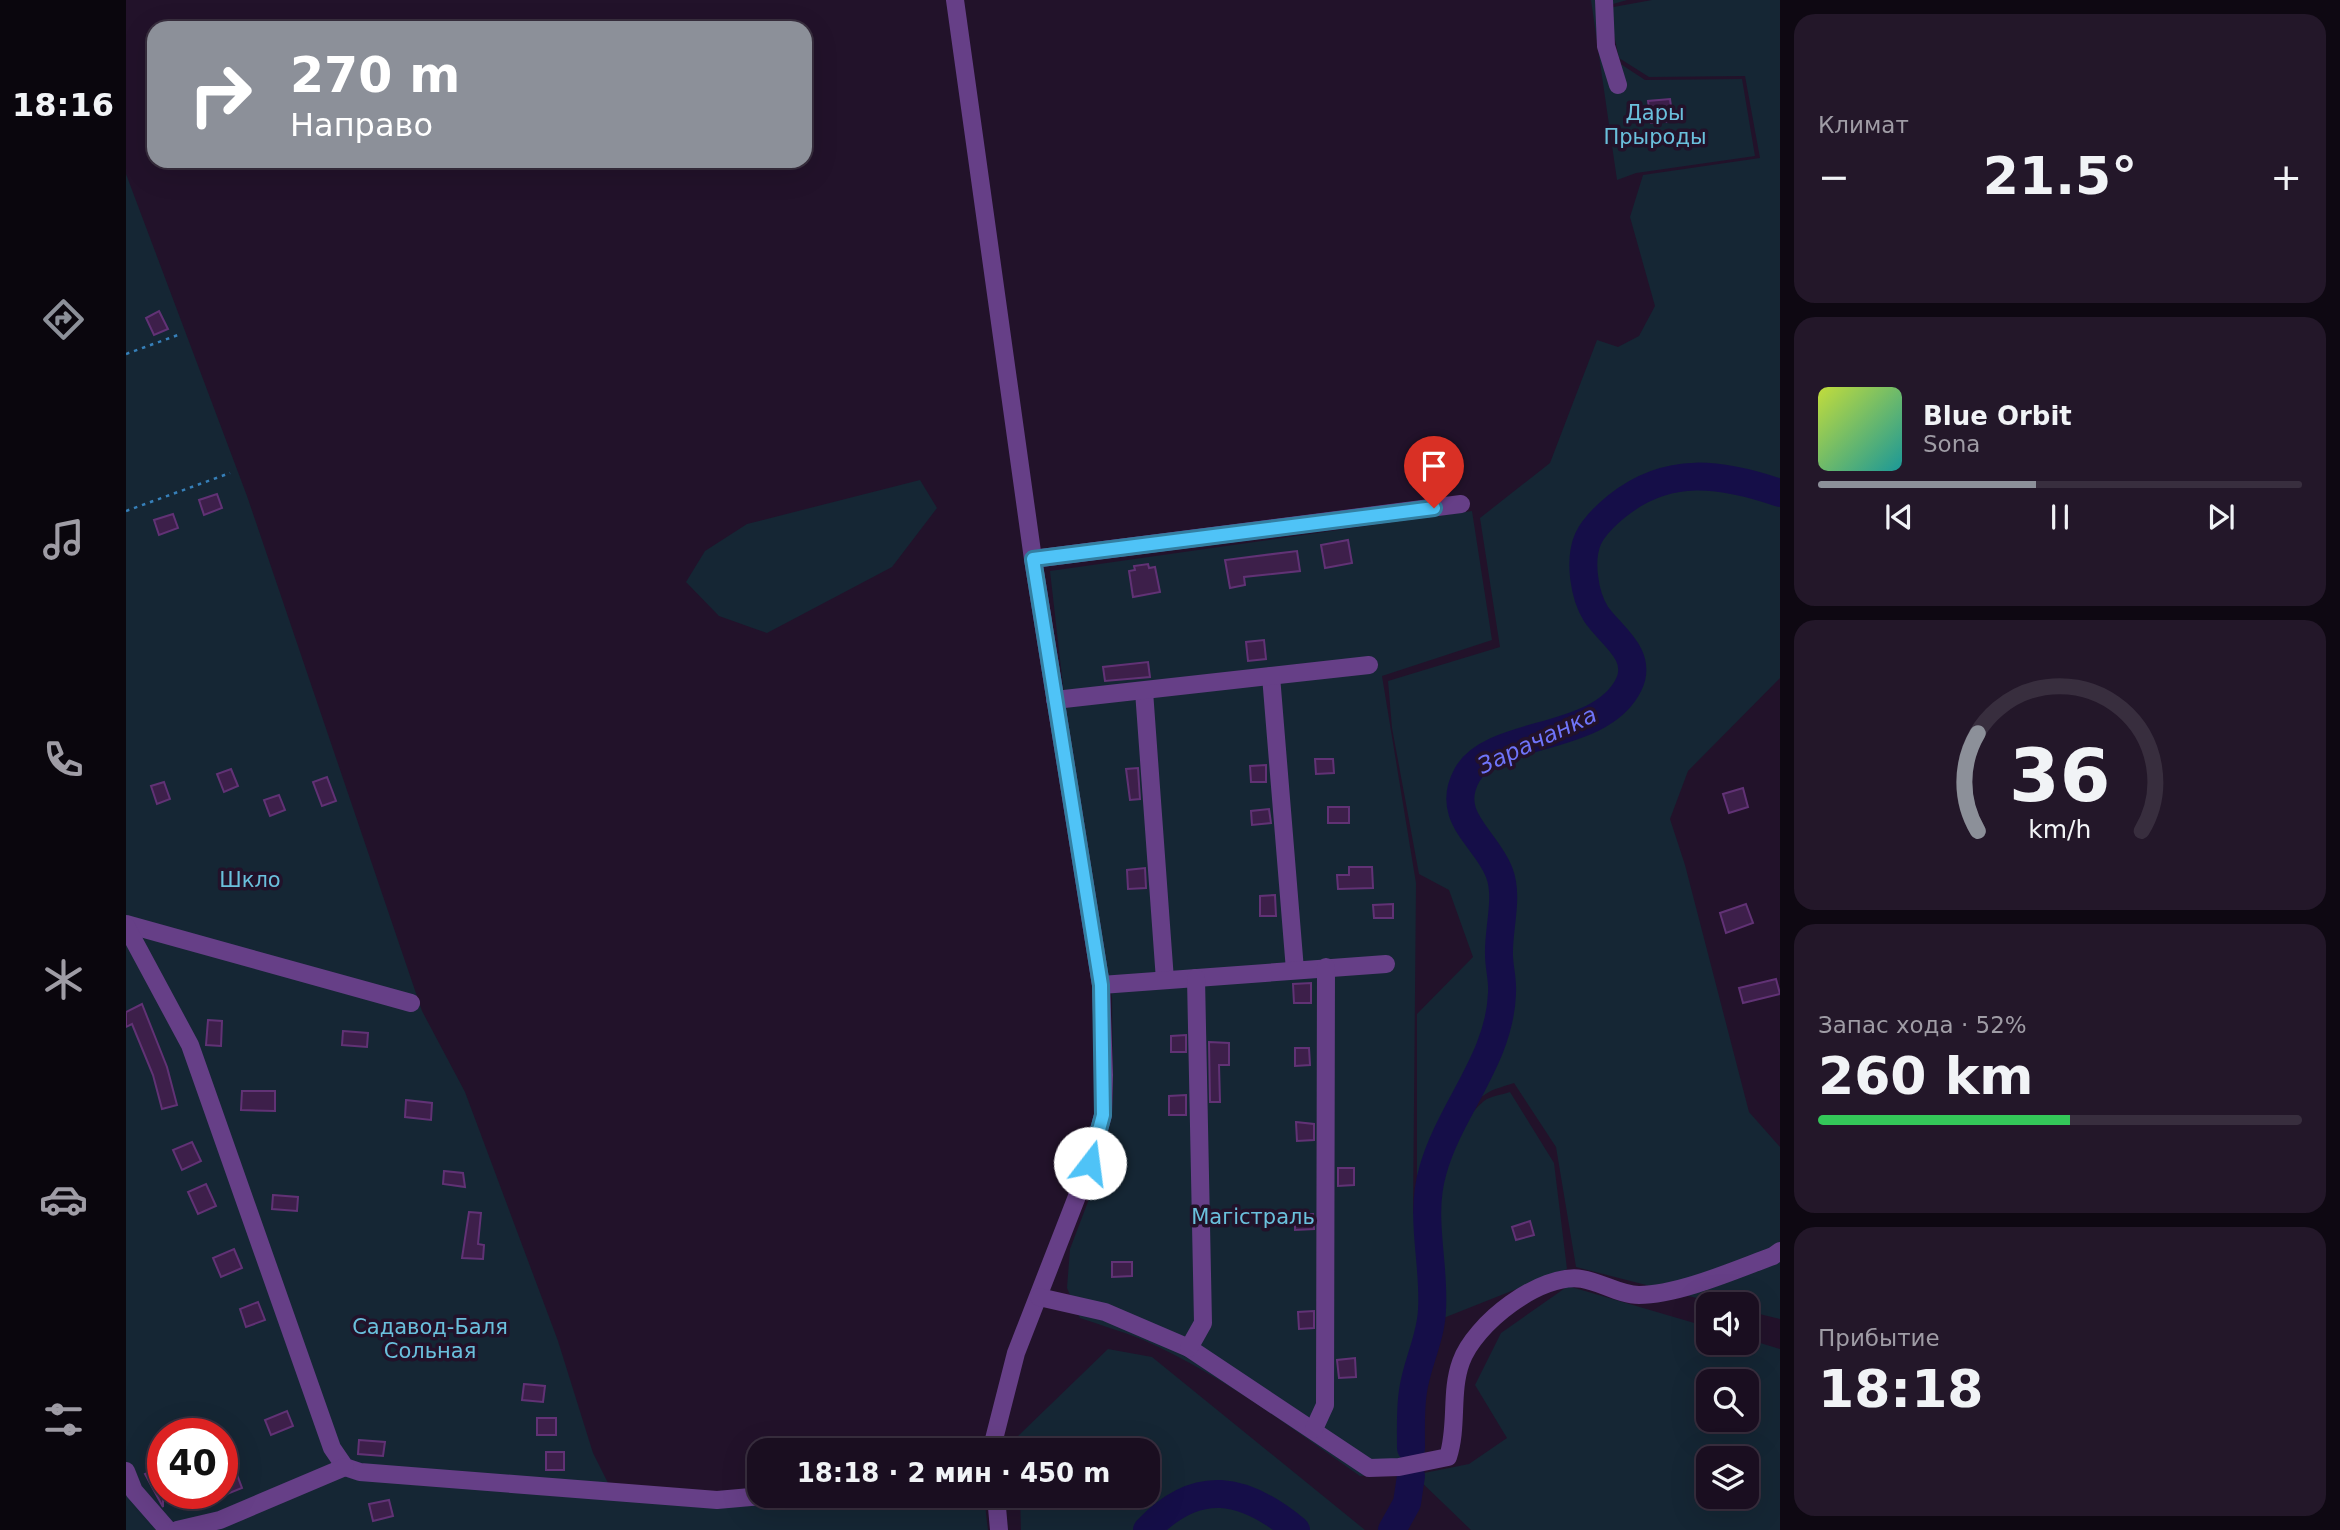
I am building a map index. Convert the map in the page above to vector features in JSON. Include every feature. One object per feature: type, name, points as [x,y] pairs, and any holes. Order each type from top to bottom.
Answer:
[{"type":"street","points":[[955,0],[1033,559],[1101,985],[1103,1115],[1090,1163],[1016,1353],[993,1438]]},
{"type":"street","points":[[1604,0],[1606,46],[1618,85]]},
{"type":"street","points":[[1033,559],[1461,504]]},
{"type":"street","points":[[1055,700],[1369,665]]},
{"type":"street","points":[[1271,676],[1295,970]]},
{"type":"street","points":[[1144,691],[1165,980]]},
{"type":"street","points":[[126,925],[411,1003]]},
{"type":"street","points":[[126,925],[190,1045],[296,1339],[317,1409],[332,1448],[345,1467],[360,1472],[717,1500],[747,1497]]},
{"type":"street","points":[[1101,985],[1386,964]]},
{"type":"street","points":[[1314,1429],[1325,1405],[1326,967]]},
{"type":"street","points":[[1189,1348],[1203,1323],[1196,978]]},
{"type":"street","points":[[1039,1297],[1105,1312],[1189,1348],[1370,1468],[1399,1467],[1448,1457],[1455,1435],[1455,1396],[1461,1362],[1478,1330],[1523,1296],[1552,1279],[1580,1278],[1638,1295],[1692,1285],[1773,1256],[1780,1251]]},
{"type":"street","points":[[177,1530],[220,1520],[345,1467]]},
{"type":"street","points":[[126,1471],[134,1491],[168,1530]]},
{"type":"street","points":[[997,1508],[999,1530]]},
{"type":"path","points":[[126,354],[178,335]]},
{"type":"path","points":[[126,511],[230,473]]},
{"type":"green space","name":"Дары Прыроды","points":[[1591,0],[1627,0],[1606,6],[1616,61],[1645,80],[1742,79],[1755,156],[1636,173],[1617,180]]},
{"type":"green space","points":[[1652,0],[1780,0],[1780,678],[1688,771],[1670,819],[1685,865],[1749,1112],[1780,1147],[1780,1319],[1759,1314],[1759,1292],[1696,1292],[1696,1298],[1576,1267],[1556,1147],[1514,1083],[1489,1092],[1477,1100],[1467,1112],[1451,1140],[1431,1200],[1417,1209],[1417,1014],[1473,957],[1449,890],[1419,874],[1392,728],[1388,681],[1500,647],[1480,518],[1550,463],[1597,340],[1618,347],[1639,336],[1655,306],[1630,217],[1643,175],[1760,158],[1745,76],[1649,77],[1619,58],[1608,8]]},
{"type":"green space","points":[[126,174],[247,496],[422,1011],[465,1092],[558,1341],[593,1453],[609,1485],[739,1505],[747,1504],[747,1508],[985,1508],[988,1530],[126,1530]]},
{"type":"green space","points":[[920,480],[937,508],[892,567],[767,633],[719,616],[686,582],[705,551],[747,524]]},
{"type":"green space","name":"Магістраль","points":[[1472,511],[1492,640],[1382,676],[1416,883],[1413,1214],[1433,1202],[1451,1148],[1465,1122],[1487,1099],[1510,1092],[1554,1163],[1567,1269],[1441,1319],[1423,1378],[1425,1470],[1360,1476],[1254,1402],[1199,1368],[1141,1339],[1080,1318],[1067,1288],[1070,1249],[1100,1170],[1113,1096],[1112,998],[1067,721],[1050,571]]},
{"type":"green space","points":[[1568,1286],[1696,1323],[1696,1355],[1759,1355],[1759,1343],[1780,1349],[1780,1530],[1471,1530],[1414,1475],[1469,1464],[1507,1438],[1475,1385],[1501,1333]]},
{"type":"green space","points":[[1108,1349],[1152,1357],[1365,1530],[1021,1530],[1020,1508],[1160,1508],[1160,1438],[1017,1437]]},
{"type":"building","points":[[1670,99],[1673,121],[1651,123],[1648,101]]},
{"type":"building","points":[[159,311],[168,329],[154,335],[146,318]]},
{"type":"building","points":[[217,494],[222,508],[204,515],[199,500]]},
{"type":"building","points":[[173,514],[178,528],[159,535],[154,520]]},
{"type":"building","points":[[1348,540],[1352,563],[1325,568],[1321,545]]},
{"type":"building","points":[[1297,551],[1300,571],[1244,577],[1245,585],[1230,588],[1225,560]]},
{"type":"building","points":[[1148,564],[1149,568],[1155,567],[1160,592],[1133,597],[1129,571],[1135,570],[1134,566]]},
{"type":"building","points":[[1264,640],[1266,659],[1248,661],[1246,642]]},
{"type":"building","points":[[1148,662],[1150,677],[1105,681],[1103,667]]},
{"type":"building","points":[[1315,759],[1333,759],[1334,773],[1316,774]]},
{"type":"building","points":[[1266,765],[1266,782],[1251,782],[1250,766]]},
{"type":"building","points":[[1138,768],[1140,799],[1130,800],[1126,769]]},
{"type":"building","points":[[231,769],[238,786],[224,792],[217,774]]},
{"type":"building","points":[[327,777],[336,801],[322,806],[313,782]]},
{"type":"building","points":[[164,782],[170,799],[157,804],[151,786]]},
{"type":"building","points":[[1743,788],[1748,807],[1729,813],[1723,794]]},
{"type":"building","points":[[279,795],[285,810],[270,816],[264,800]]},
{"type":"building","points":[[1328,807],[1349,807],[1349,823],[1328,823]]},
{"type":"building","points":[[1269,809],[1271,823],[1252,825],[1251,811]]},
{"type":"building","points":[[1349,867],[1372,867],[1373,888],[1338,889],[1337,875],[1349,875]]},
{"type":"building","points":[[1145,868],[1146,888],[1128,889],[1127,870]]},
{"type":"building","points":[[1275,895],[1276,916],[1260,916],[1260,896]]},
{"type":"building","points":[[1393,904],[1393,918],[1374,918],[1373,905]]},
{"type":"building","points":[[1746,904],[1753,923],[1726,933],[1720,913]]},
{"type":"building","points":[[1776,979],[1780,994],[1743,1003],[1739,988]]},
{"type":"building","points":[[1311,983],[1311,1003],[1294,1003],[1293,984]]},
{"type":"building","points":[[142,1004],[167,1067],[177,1105],[162,1109],[153,1075],[132,1024],[126,1027],[126,1012]]},
{"type":"building","points":[[208,1020],[222,1021],[221,1046],[206,1045]]},
{"type":"building","points":[[343,1031],[368,1033],[367,1047],[342,1045]]},
{"type":"building","points":[[1186,1035],[1186,1052],[1171,1052],[1171,1036]]},
{"type":"building","points":[[1209,1042],[1229,1043],[1229,1065],[1219,1065],[1220,1102],[1210,1102]]},
{"type":"building","points":[[1295,1048],[1309,1048],[1310,1065],[1295,1066]]},
{"type":"building","points":[[242,1091],[275,1091],[275,1111],[241,1110]]},
{"type":"building","points":[[1186,1095],[1186,1115],[1169,1115],[1169,1096]]},
{"type":"building","points":[[406,1100],[432,1103],[431,1120],[405,1117]]},
{"type":"building","points":[[1296,1122],[1314,1124],[1314,1140],[1297,1141]]},
{"type":"building","points":[[192,1142],[201,1161],[182,1170],[173,1150]]},
{"type":"building","points":[[1338,1168],[1354,1168],[1354,1185],[1338,1186]]},
{"type":"building","points":[[444,1171],[463,1173],[465,1187],[443,1184]]},
{"type":"building","points":[[206,1184],[216,1206],[198,1214],[188,1192]]},
{"type":"building","points":[[273,1195],[298,1197],[297,1211],[272,1209]]},
{"type":"building","points":[[469,1212],[481,1213],[478,1244],[484,1245],[483,1259],[462,1258]]},
{"type":"building","points":[[1313,1214],[1314,1229],[1295,1230],[1295,1215]]},
{"type":"building","points":[[1530,1221],[1534,1235],[1516,1240],[1512,1227]]},
{"type":"building","points":[[234,1249],[242,1268],[221,1277],[213,1258]]},
{"type":"building","points":[[1112,1262],[1132,1262],[1132,1276],[1112,1277]]},
{"type":"building","points":[[258,1302],[265,1320],[246,1327],[240,1309]]},
{"type":"building","points":[[1314,1311],[1314,1328],[1299,1329],[1298,1312]]},
{"type":"building","points":[[1355,1358],[1356,1377],[1339,1378],[1337,1360]]},
{"type":"building","points":[[524,1384],[545,1386],[543,1402],[522,1400]]},
{"type":"building","points":[[287,1411],[293,1426],[271,1435],[265,1420]]},
{"type":"building","points":[[537,1418],[556,1418],[556,1435],[537,1435]]},
{"type":"building","points":[[359,1440],[385,1442],[383,1456],[358,1454]]},
{"type":"building","points":[[546,1452],[564,1452],[564,1470],[546,1470]]},
{"type":"building","points":[[389,1500],[393,1516],[373,1521],[369,1504]]},
{"type":"waterway","name":"Зарачанка","points":[[1411,1448],[1413,1391],[1432,1310],[1427,1222],[1429,1188],[1441,1148],[1493,1040],[1502,993],[1499,955],[1502,882],[1493,860],[1464,815],[1460,803],[1461,790],[1467,775],[1480,760],[1499,750],[1595,717],[1615,703],[1629,684],[1632,663],[1623,646],[1596,614],[1588,597],[1584,577],[1585,547],[1588,539],[1609,513],[1636,493],[1675,479],[1716,478],[1780,493]]},
{"type":"waterway","name":"Зарачанка","points":[[1392,1530],[1407,1503],[1411,1476]]},
{"type":"waterway","name":"Зарачанка","points":[[1147,1530],[1184,1502],[1202,1495],[1221,1494],[1258,1504],[1296,1530]]},
{"type":"route","points":[[1090,1163],[1103,1115],[1101,985],[1033,559],[1434,508]]},
{"type":"park label","name":"Шкло","points":[[250,880]]},
{"type":"park label","name":"Садавод-Баля Сольная","points":[[430,1339]]}]
